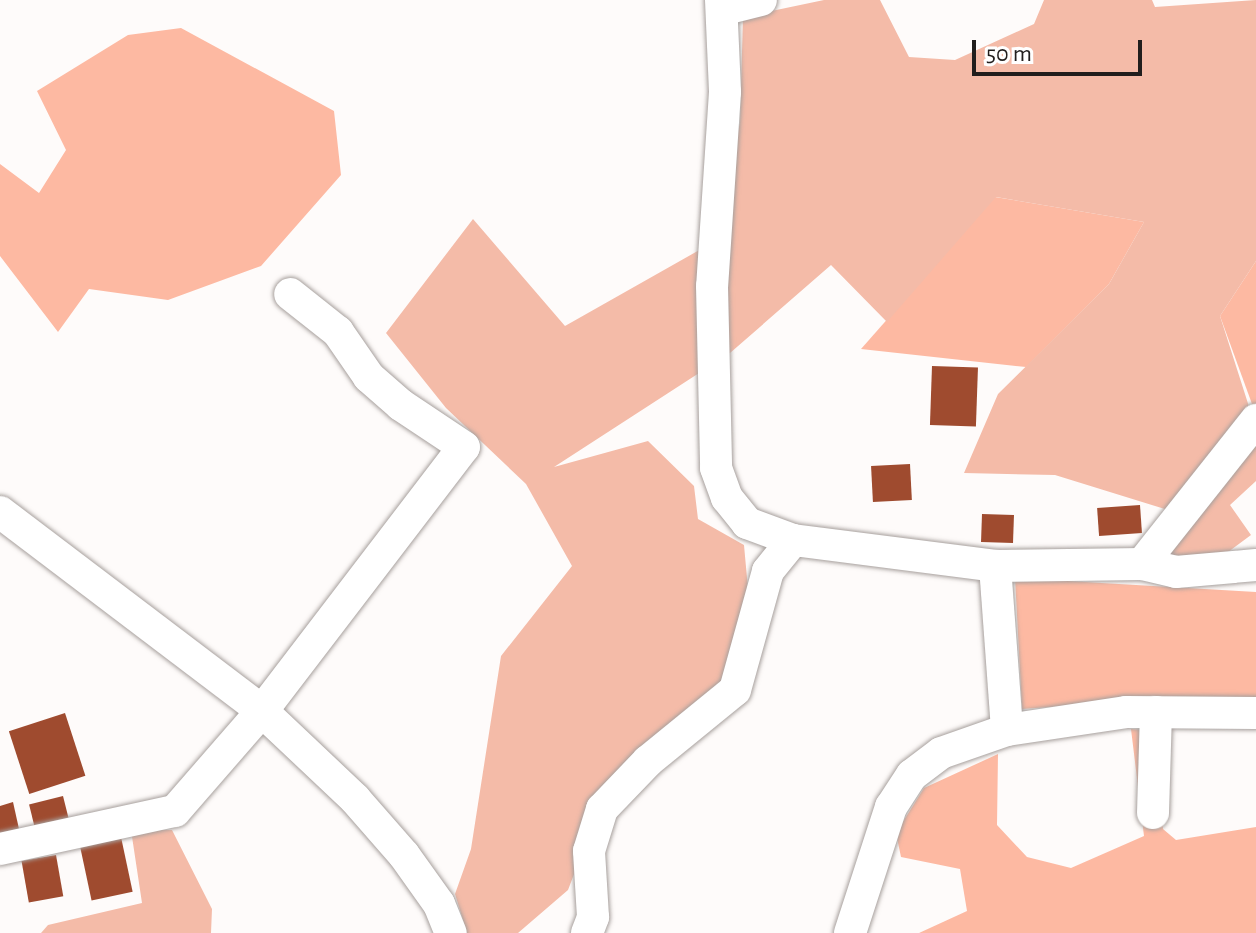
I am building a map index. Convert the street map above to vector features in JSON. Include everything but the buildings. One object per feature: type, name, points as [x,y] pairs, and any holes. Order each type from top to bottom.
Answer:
[{"type":"street","points":[[761,0],[723,5],[712,286],[716,468],[727,498],[747,523],[793,540],[995,566],[1142,564],[1176,572],[1256,565]]},
{"type":"street","points":[[0,849],[175,811],[262,711],[464,447],[401,405],[369,377],[338,332],[290,294]]},
{"type":"street","points":[[1142,564],[1256,420]]},
{"type":"street","points":[[0,512],[262,711],[355,799],[404,855],[439,904],[451,933]]},
{"type":"street","points":[[587,933],[593,917],[589,851],[602,809],[648,761],[735,690],[768,571],[793,540]]},
{"type":"street","points":[[995,566],[1007,730]]},
{"type":"street","points":[[1153,813],[1156,712]]},
{"type":"street","points":[[850,933],[891,807],[912,775],[941,753],[1007,730],[1156,712],[1256,713]]},
{"type":"shaded area","points":[[824,0],[880,0],[909,57],[955,60],[1034,24],[1044,0],[1152,0],[1155,7],[1256,0],[1256,261],[1220,316],[1252,416],[1168,510],[1055,475],[964,473],[998,394],[1109,284],[1144,222],[996,197],[887,322],[831,265],[730,353],[554,467],[648,441],[694,486],[698,519],[744,545],[749,600],[725,690],[605,793],[568,890],[518,933],[467,933],[455,894],[471,849],[501,656],[572,566],[526,484],[446,408],[386,333],[473,219],[565,326],[710,244],[740,123],[743,17]]},
{"type":"shaded area","points":[[181,28],[334,111],[341,175],[261,266],[168,300],[89,289],[58,332],[0,256],[0,164],[39,193],[66,150],[37,91],[128,35]]},
{"type":"shaded area","points":[[995,197],[1144,222],[1109,284],[1026,367],[861,349]]},
{"type":"shaded area","points":[[1256,261],[1256,415],[1220,316]]},
{"type":"shaded area","points":[[1256,443],[1256,481],[1230,505],[1251,535],[1224,555],[1174,564],[1158,554]]},
{"type":"shaded area","points":[[1015,578],[1256,592],[1256,705],[1133,701],[1022,709]]},
{"type":"shaded area","points":[[1131,729],[1154,731],[1163,829],[1176,840],[1256,827],[1256,933],[919,933],[967,911],[960,869],[901,857],[896,833],[924,788],[998,754],[997,825],[1027,857],[1071,868],[1144,836]]},
{"type":"shaded area","points":[[131,830],[172,830],[212,909],[211,933],[41,933],[48,925],[142,903]]}]
